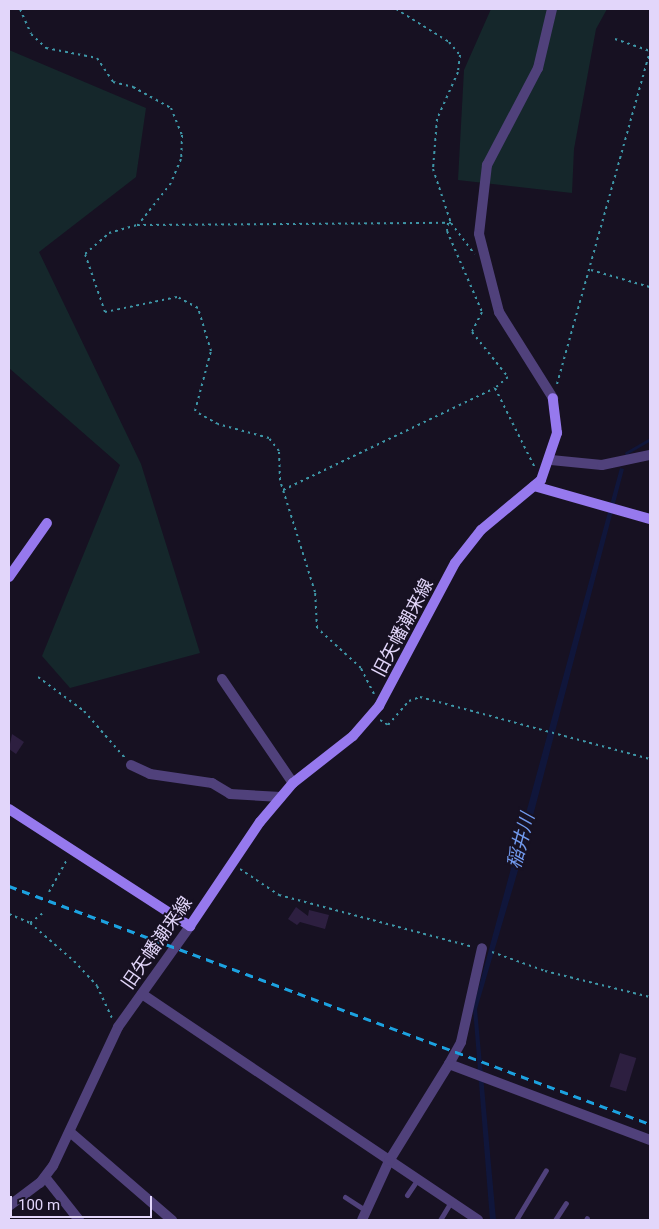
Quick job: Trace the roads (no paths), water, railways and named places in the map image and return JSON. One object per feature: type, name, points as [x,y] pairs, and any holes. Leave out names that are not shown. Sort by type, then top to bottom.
[{"type":"street","name":"旧矢幡潮来線","points":[[9,1206],[45,1177],[70,1132],[118,1027],[232,863],[293,783],[353,736],[372,715],[379,706],[455,563],[481,530],[537,483],[551,460],[558,433],[553,398],[509,334],[486,271],[479,234],[487,165],[538,68],[552,9]]},
{"type":"street","points":[[551,460],[602,465],[650,455]]},
{"type":"street","points":[[537,483],[650,519]]},
{"type":"street","points":[[9,577],[47,523]]},
{"type":"street","points":[[222,679],[293,783]]},
{"type":"street","points":[[131,765],[150,774],[212,783],[230,794],[281,797]]},
{"type":"street","points":[[9,809],[190,926]]},
{"type":"street","points":[[362,1220],[388,1161],[461,1042],[482,948]]},
{"type":"street","points":[[142,994],[478,1220]]},
{"type":"street","points":[[449,1064],[473,1076],[650,1140]]},
{"type":"street","points":[[70,1132],[172,1220]]},
{"type":"street","points":[[45,1177],[79,1220]]},
{"type":"lane","points":[[516,1220],[546,1170]]},
{"type":"lane","points":[[407,1195],[418,1179]]},
{"type":"lane","points":[[345,1197],[365,1210]]},
{"type":"lane","points":[[440,1220],[451,1202]]},
{"type":"lane","points":[[555,1220],[566,1203]]},
{"type":"water","points":[[620,468],[624,469],[524,850],[477,1009],[496,1220],[490,1220],[473,1008]]},
{"type":"waterway","name":"稲井川","points":[[626,453],[650,439]]},
{"type":"railway","points":[[9,886],[650,1124]]}]
